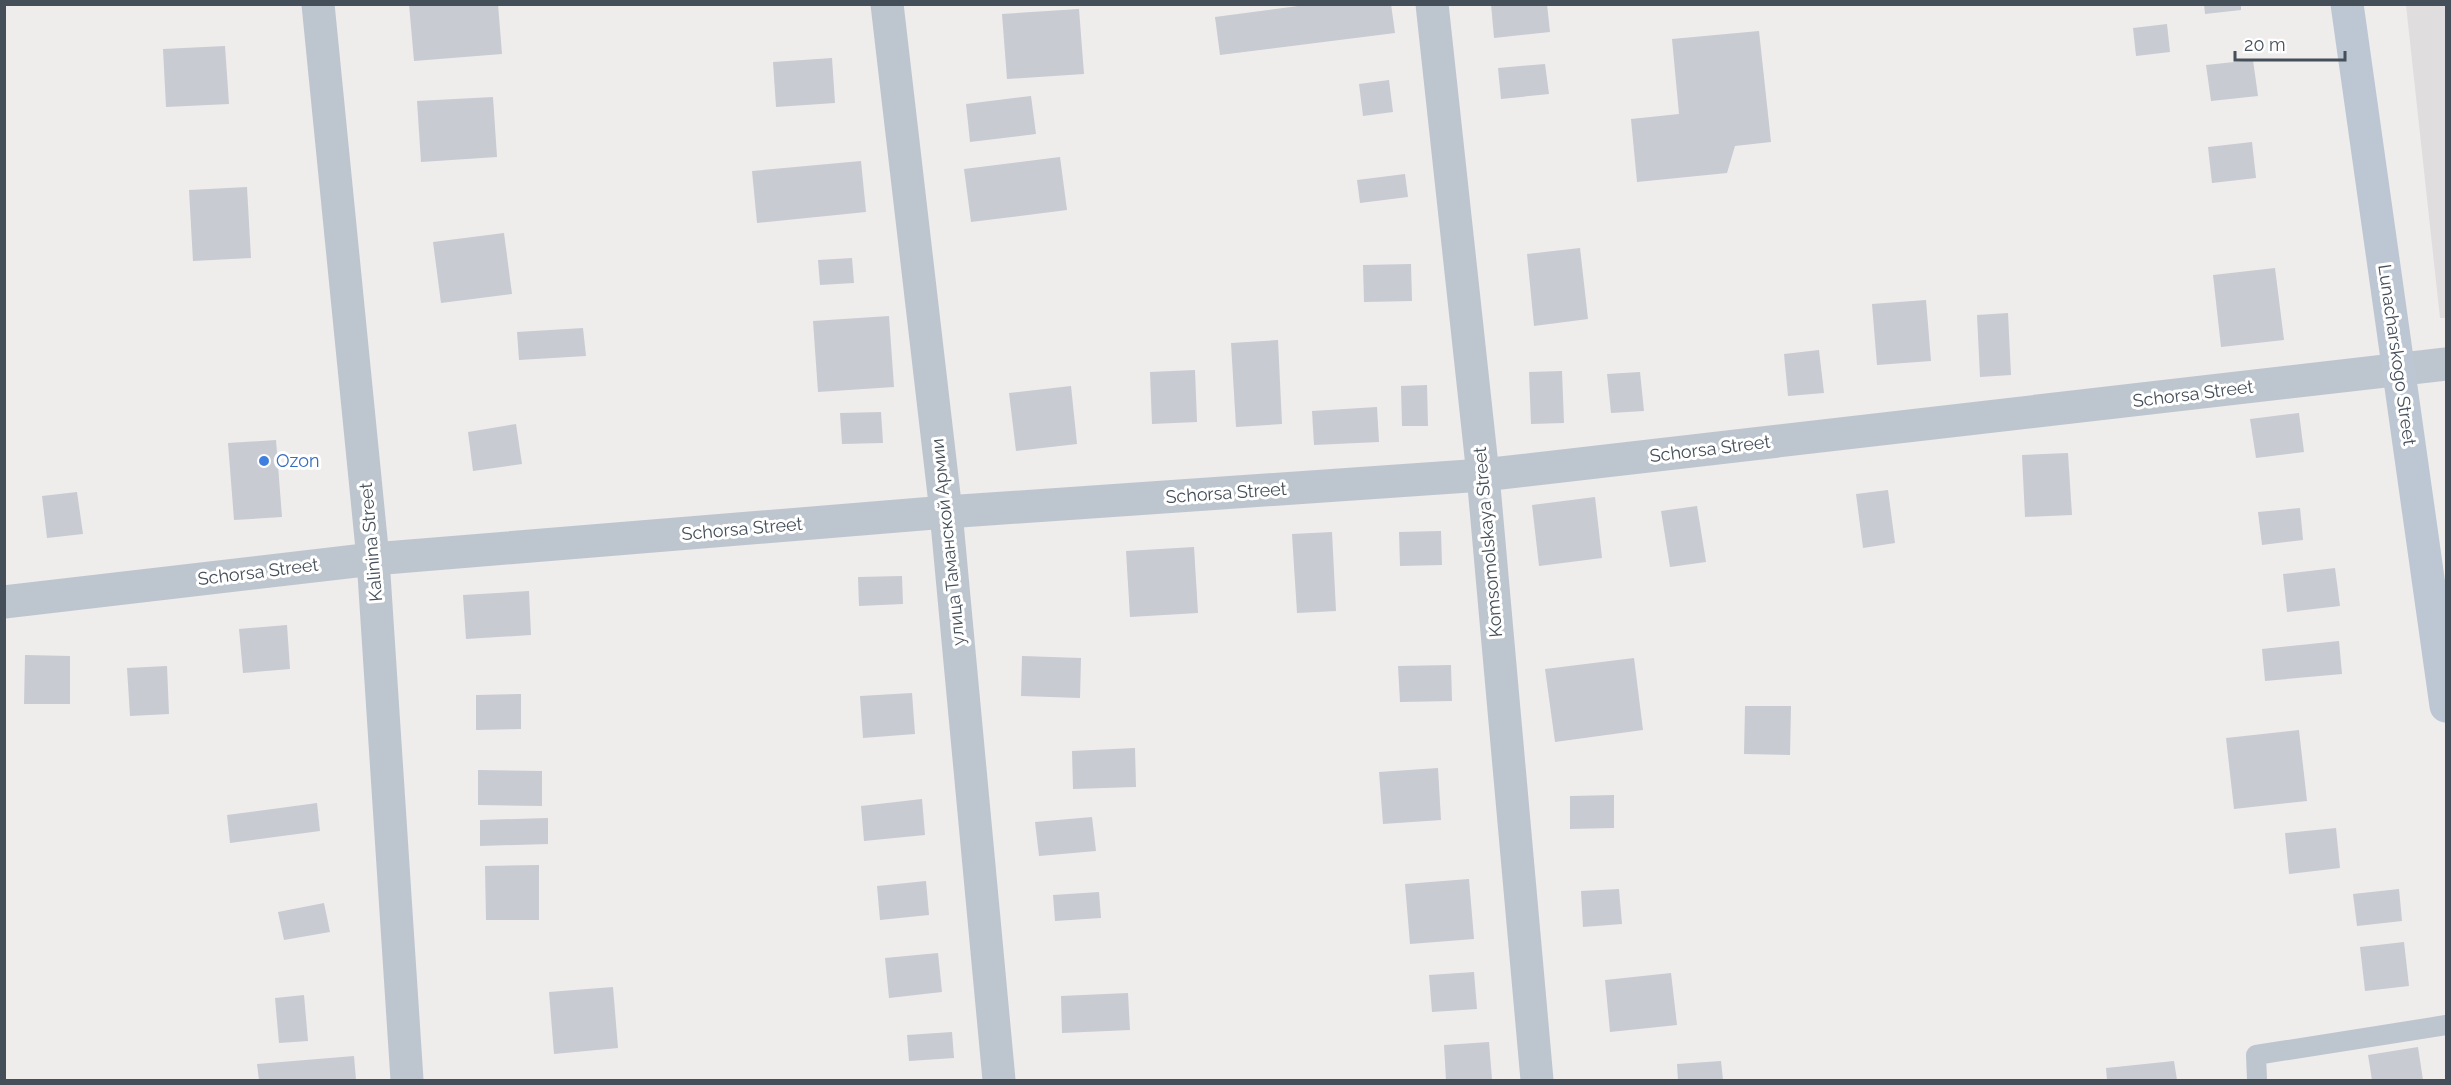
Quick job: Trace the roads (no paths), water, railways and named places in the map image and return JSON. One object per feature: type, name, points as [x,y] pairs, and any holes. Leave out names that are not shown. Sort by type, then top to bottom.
[{"type":"street","name":"Kalinina Street","points":[[318,4],[373,558],[407,1080]]},
{"type":"street","name":"улица Таманской Армии","points":[[887,4],[946,512],[999,1080]]},
{"type":"street","name":"Komsomolskaya Street","points":[[1432,4],[1482,475],[1537,1080]]},
{"type":"street","name":"Lunacharskogo Street","points":[[2347,4],[2446,706]]},
{"type":"street","name":"Schorsa Street","points":[[4,602],[373,558],[946,512],[1482,475],[2446,364]]},
{"type":"lane","points":[[2257,1080],[2256,1055],[2446,1025]]},
{"type":"place","name":"Ozon","points":[[264,461]]}]
